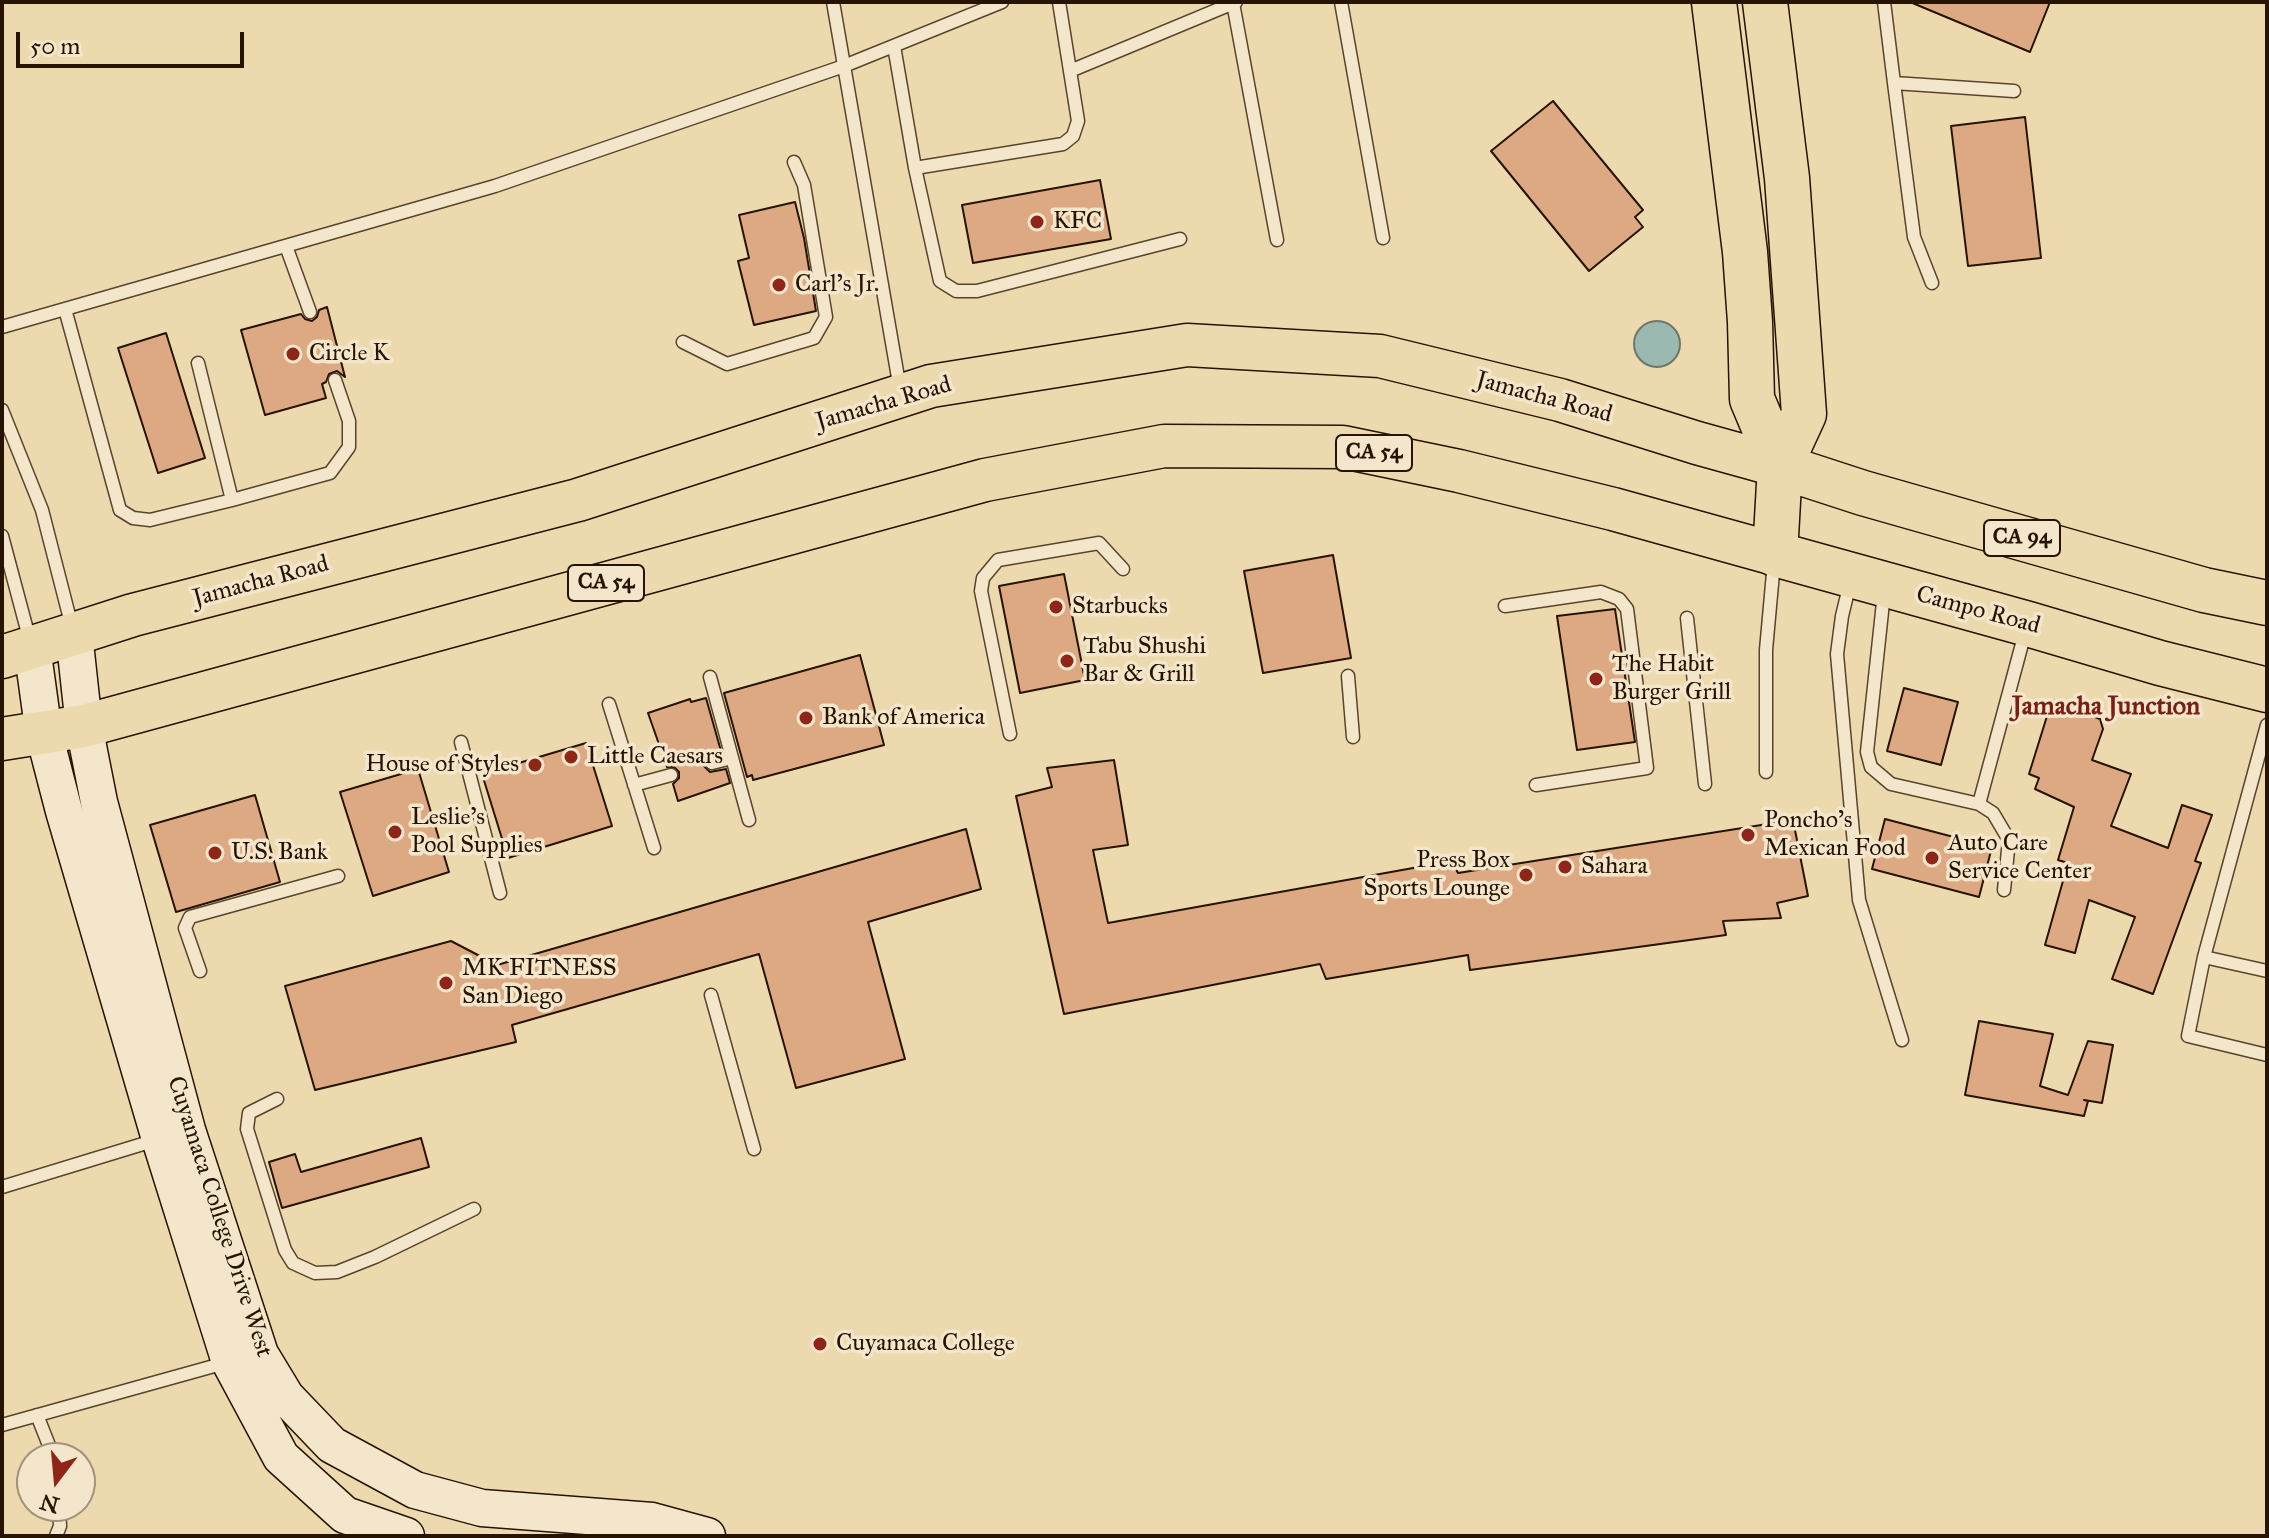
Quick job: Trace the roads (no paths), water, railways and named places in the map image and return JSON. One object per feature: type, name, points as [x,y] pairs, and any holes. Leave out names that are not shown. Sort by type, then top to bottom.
[{"type":"highway","points":[[1714,2],[1745,252],[1752,399],[1780,466]]},
{"type":"highway","points":[[1765,2],[1787,178],[1804,414],[1780,466],[1775,554]]},
{"type":"highway","name":"CA 94","points":[[1780,466],[1863,493],[2189,586],[2267,603]]},
{"type":"highway","name":"Campo Road","points":[[1775,554],[2160,663],[2267,690]]},
{"type":"main road","name":"Jamacha Road","points":[[17,652],[133,615],[578,500],[931,386],[1187,345],[1380,356],[1560,400],[1780,466]]},
{"type":"main road","name":"CA 54","points":[[2,739],[64,730],[958,487],[1164,446],[1343,447],[1459,471],[1775,554]]},
{"type":"street","name":"Cuyamaca College Drive West","points":[[74,634],[64,730],[64,811],[174,1134],[245,1358],[281,1457],[345,1515],[406,1536]]},
{"type":"street","name":"Cuyamaca College Drive West","points":[[17,652],[64,730]]},
{"type":"street","name":"Cuyamaca College Drive West","points":[[245,1358],[332,1445],[415,1490],[482,1508],[652,1521],[707,1536]]},
{"type":"lane","points":[[833,2],[902,396]]},
{"type":"lane","points":[[2,327],[495,186],[844,66],[1002,2]]},
{"type":"lane","points":[[915,168],[1063,144],[1073,136],[1078,121],[1059,2]]},
{"type":"lane","points":[[1341,2],[1383,238]]},
{"type":"lane","points":[[1884,2],[1914,237],[1932,283]]},
{"type":"lane","points":[[1070,71],[1235,3],[1277,240]]},
{"type":"lane","points":[[894,46],[915,168],[940,281],[956,291],[977,291],[1180,239]]},
{"type":"lane","points":[[1894,83],[2014,91]]},
{"type":"lane","points":[[683,342],[727,364],[814,338],[826,317],[804,185],[794,162]]},
{"type":"lane","points":[[286,246],[310,312]]},
{"type":"lane","points":[[65,309],[120,510],[133,518],[150,520],[330,473],[349,447],[349,421],[335,380]]},
{"type":"lane","points":[[198,363],[232,500]]},
{"type":"lane","points":[[2,410],[42,510],[74,634]]},
{"type":"lane","points":[[2,536],[17,652]]},
{"type":"lane","points":[[1010,734],[981,591],[983,578],[998,560],[1099,543],[1123,569]]},
{"type":"lane","points":[[1766,772],[1766,650],[1775,554]]},
{"type":"lane","points":[[1868,581],[1867,752],[1871,767],[1891,784],[1979,804],[1993,813],[2009,840],[2004,890]]},
{"type":"lane","points":[[1868,581],[1842,616],[1837,654],[1859,900],[1902,1040]]},
{"type":"lane","points":[[1505,606],[1601,592],[1619,599],[1627,609],[1647,768],[1536,785]]},
{"type":"lane","points":[[1687,618],[1705,784]]},
{"type":"lane","points":[[1979,804],[2028,624]]},
{"type":"lane","points":[[1348,676],[1353,737]]},
{"type":"lane","points":[[710,677],[749,820]]},
{"type":"lane","points":[[609,704],[654,848]]},
{"type":"lane","points":[[2267,725],[2204,957],[2188,1036],[2267,1055]]},
{"type":"lane","points":[[461,742],[500,893]]},
{"type":"lane","points":[[712,763],[732,758]]},
{"type":"lane","points":[[634,785],[671,775]]},
{"type":"lane","points":[[200,971],[185,928],[190,917],[338,876]]},
{"type":"lane","points":[[2204,957],[2267,971]]},
{"type":"lane","points":[[711,995],[754,1149]]},
{"type":"lane","points":[[277,1099],[249,1113],[247,1129],[285,1250],[293,1263],[315,1273],[337,1272],[474,1209]]},
{"type":"lane","points":[[2,1187],[174,1134]]},
{"type":"lane","points":[[2,1425],[245,1358]]},
{"type":"lane","points":[[37,1415],[48,1442]]},
{"type":"water","points":[[1657,321],[1666,322],[1673,328],[1679,335],[1679,353],[1673,360],[1666,366],[1657,367],[1648,366],[1641,360],[1635,353],[1634,344],[1635,335],[1641,328],[1648,322]]},
{"type":"place","name":"KFC","points":[[1037,222]]},
{"type":"place","name":"Carl's Jr.","points":[[779,285]]},
{"type":"place","name":"Circle K","points":[[293,354]]},
{"type":"place","name":"Starbucks","points":[[1056,607]]},
{"type":"place","name":"Tabu Shushi Bar & Grill","points":[[1067,661]]},
{"type":"place","name":"The Habit Burger Grill","points":[[1596,679]]},
{"type":"place","name":"Bank of America","points":[[806,718]]},
{"type":"place","name":"Little Caesars","points":[[571,757]]},
{"type":"place","name":"House of Styles","points":[[535,765]]},
{"type":"place","name":"Leslie's Pool Supplies","points":[[395,832]]},
{"type":"place","name":"Poncho's Mexican Food","points":[[1748,835]]},
{"type":"place","name":"U.S. Bank","points":[[215,853]]},
{"type":"place","name":"Auto Care Service Center","points":[[1932,858]]},
{"type":"place","name":"Sahara","points":[[1565,867]]},
{"type":"place","name":"Press Box Sports Lounge","points":[[1526,875]]},
{"type":"place","name":"MK FITNESS San Diego","points":[[446,983]]},
{"type":"place","name":"Cuyamaca College","points":[[820,1344]]},
{"type":"district","name":"Jamacha Junction","points":[[2106,708]]}]
